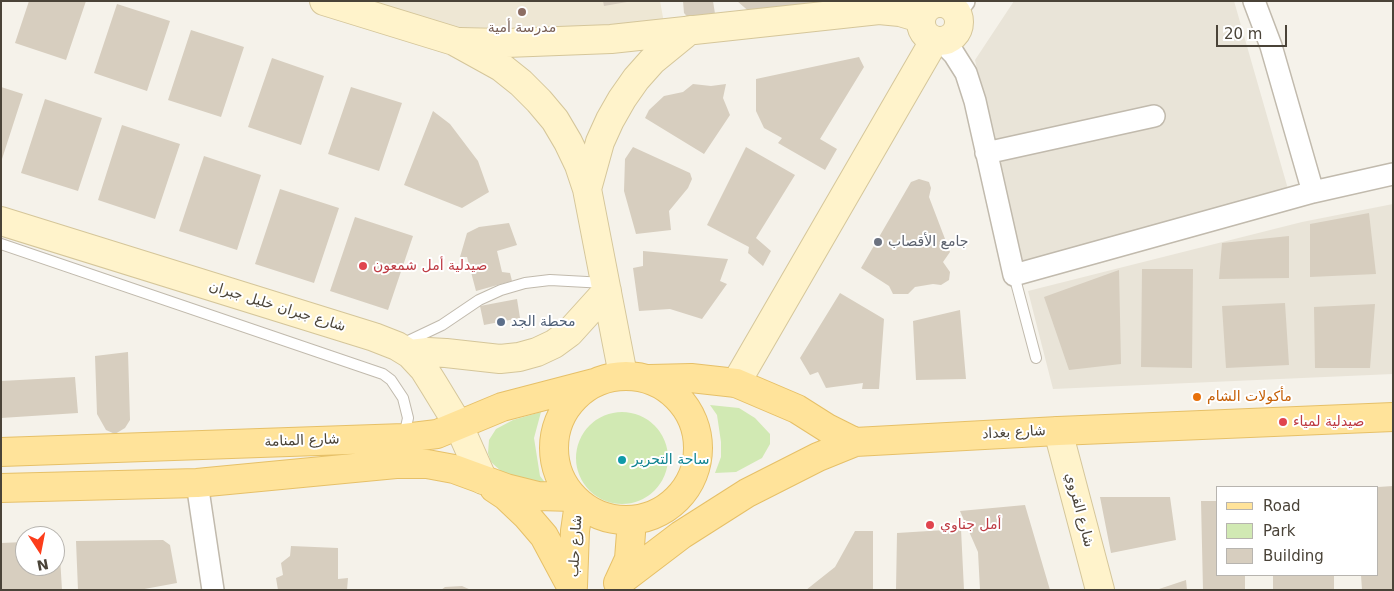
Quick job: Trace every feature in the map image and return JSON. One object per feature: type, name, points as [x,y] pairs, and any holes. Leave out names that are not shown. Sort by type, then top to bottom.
[{"type":"main road","points":[[324,1],[454,41],[501,67],[521,83],[555,120],[579,164],[587,188],[623,375]]},
{"type":"main road","points":[[932,34],[923,12],[934,3],[951,4]]},
{"type":"main road","points":[[454,41],[506,43],[611,39],[879,10],[900,12],[932,34]]},
{"type":"main road","points":[[587,188],[600,142],[622,99],[652,61],[690,30]]},
{"type":"main road","points":[[736,382],[932,34]]},
{"type":"main road","name":"شارع جبران خليل جبران","points":[[1,221],[374,338],[403,350]]},
{"type":"main road","points":[[403,350],[500,359],[519,357],[537,352],[554,344],[583,320],[606,287]]},
{"type":"main road","points":[[403,350],[424,370],[459,426],[483,480],[506,496],[544,536],[573,590]]},
{"type":"main road","points":[[623,375],[650,379],[665,386],[678,397],[689,410],[696,425],[699,442],[694,475],[686,490],[675,502],[645,518],[629,520],[610,519],[593,513],[576,500],[562,482],[555,464],[553,445],[557,426],[565,409],[578,394],[594,383],[623,375]]},
{"type":"main road","name":"شارع بغداد","points":[[650,379],[691,378],[736,382],[797,409],[827,428],[855,442],[1058,431],[1393,417]]},
{"type":"main road","name":"شارع المنامة","points":[[1,452],[404,438],[437,434],[502,407],[594,383]]},
{"type":"main road","name":"شارع القروي","points":[[1058,431],[1100,590]]},
{"type":"main road","points":[[616,586],[681,535],[748,492],[818,457],[855,442]]},
{"type":"main road","points":[[1,488],[197,483],[396,464],[427,464],[454,469],[506,488],[538,496],[576,500]]},
{"type":"main road","name":"شارع حلب","points":[[573,590],[576,500]]},
{"type":"main road","points":[[616,586],[629,559],[631,540],[629,520]]},
{"type":"street","points":[[1254,1],[1271,46],[1313,192]]},
{"type":"street","points":[[932,34],[954,54],[966,73],[974,100],[1014,275],[1313,192],[1393,174]]},
{"type":"street","points":[[986,152],[1154,116]]},
{"type":"street","points":[[197,483],[213,590]]},
{"type":"lane","points":[[1,244],[382,374],[398,388],[405,403],[408,418],[404,438]]},
{"type":"lane","points":[[1014,275],[1036,358]]},
{"type":"lane","points":[[403,350],[479,300],[502,290],[525,283],[550,280],[606,287]]},
{"type":"shaded area","name":"مدرسة أمية","points":[[336,1],[660,1],[664,23],[604,29],[445,27]]},
{"type":"shaded area","points":[[1014,1],[1234,1],[1290,196],[1019,263],[975,60]]},
{"type":"shaded area","points":[[1393,204],[1393,374],[1053,389],[1028,291],[1302,222]]},
{"type":"green space","points":[[710,405],[739,408],[755,418],[770,434],[770,444],[762,458],[736,472],[715,473],[721,457],[721,442],[717,415]]},
{"type":"green space","points":[[541,412],[534,438],[540,476],[547,485],[518,481],[502,472],[491,462],[488,453],[489,440],[496,429],[513,420]]},
{"type":"green space","name":"ساحة التحرير","points":[[622,412],[639,416],[654,426],[664,441],[668,458],[664,475],[654,490],[639,500],[622,504],[605,500],[590,490],[580,475],[576,458],[580,441],[590,426],[605,416]]},
{"type":"building","points":[[29,1],[86,1],[66,60],[15,43]]},
{"type":"building","points":[[603,1],[627,1],[627,2],[604,6]]},
{"type":"building","points":[[683,1],[713,1],[716,20],[694,24],[684,13]]},
{"type":"building","points":[[737,1],[814,1],[814,3],[752,14]]},
{"type":"building","points":[[117,4],[170,21],[147,91],[94,73]]},
{"type":"building","points":[[191,30],[244,47],[221,117],[168,100]]},
{"type":"building","points":[[859,57],[864,67],[820,139],[837,149],[825,170],[778,143],[782,138],[764,128],[756,111],[756,79]]},
{"type":"building","points":[[272,58],[324,76],[301,145],[248,127]]},
{"type":"building","points":[[693,84],[711,86],[726,84],[723,98],[730,115],[704,154],[645,118],[649,110],[664,96],[683,92]]},
{"type":"building","points":[[1,87],[23,94],[2,159],[1,159]]},
{"type":"building","points":[[351,87],[402,103],[379,171],[328,154]]},
{"type":"building","points":[[45,99],[102,118],[78,191],[21,173]]},
{"type":"building","points":[[433,111],[450,124],[478,161],[489,192],[462,208],[404,185]]},
{"type":"building","points":[[122,125],[180,144],[155,219],[98,200]]},
{"type":"building","points":[[633,147],[690,173],[692,179],[688,188],[669,211],[671,230],[636,234],[624,191],[625,159]]},
{"type":"building","points":[[746,147],[795,175],[756,238],[771,251],[763,266],[748,253],[749,247],[707,225]]},
{"type":"building","points":[[204,156],[261,175],[237,250],[179,231]]},
{"type":"building","points":[[919,179],[929,182],[931,188],[929,197],[950,252],[943,262],[950,272],[949,280],[941,285],[933,284],[915,287],[908,294],[893,294],[889,286],[861,268],[911,182]]},
{"type":"building","points":[[280,189],[339,208],[314,283],[255,264]]},
{"type":"building","points":[[1369,213],[1376,274],[1310,277],[1310,224]]},
{"type":"building","points":[[355,217],[413,236],[388,310],[330,291]]},
{"type":"building","points":[[509,223],[517,245],[497,251],[502,272],[510,273],[512,281],[476,291],[467,257],[460,257],[467,233],[479,227]]},
{"type":"building","points":[[1289,236],[1289,278],[1219,279],[1222,243]]},
{"type":"building","points":[[643,251],[728,259],[720,281],[727,284],[702,319],[670,309],[639,311],[633,268],[643,266]]},
{"type":"building","points":[[1142,269],[1193,269],[1192,368],[1141,367]]},
{"type":"building","points":[[1119,270],[1121,364],[1069,370],[1044,297]]},
{"type":"building","points":[[840,293],[884,319],[879,389],[862,389],[863,383],[826,388],[818,372],[810,375],[800,358]]},
{"type":"building","points":[[517,299],[520,318],[484,325],[480,306]]},
{"type":"building","points":[[1285,303],[1289,365],[1226,368],[1222,306]]},
{"type":"building","points":[[1375,304],[1370,368],[1315,368],[1314,307]]},
{"type":"building","points":[[960,310],[966,379],[916,380],[913,321]]},
{"type":"building","points":[[128,352],[130,420],[125,428],[115,434],[106,430],[97,414],[95,356]]},
{"type":"building","points":[[75,377],[78,413],[1,418],[1,381]]},
{"type":"building","points":[[1393,486],[1393,590],[1362,590],[1361,576],[1379,576],[1379,487]]},
{"type":"building","points":[[1100,497],[1170,497],[1176,540],[1111,553]]},
{"type":"building","points":[[1201,501],[1216,501],[1216,576],[1245,576],[1245,590],[1203,590]]},
{"type":"building","points":[[1025,505],[1050,590],[980,590],[978,552],[960,511]]},
{"type":"building","points":[[961,529],[964,590],[896,590],[897,533]]},
{"type":"building","points":[[855,531],[873,531],[873,590],[806,590],[835,567]]},
{"type":"building","points":[[163,540],[170,545],[177,583],[139,590],[78,590],[76,541]]},
{"type":"building","points":[[15,542],[15,576],[61,576],[62,590],[1,590],[1,543]]},
{"type":"building","points":[[291,546],[338,548],[338,579],[348,578],[347,590],[278,590],[276,578],[283,575],[281,563],[290,556]]},
{"type":"building","points":[[1273,576],[1334,576],[1334,590],[1273,590]]},
{"type":"building","points":[[1186,580],[1187,590],[1159,590],[1159,589]]},
{"type":"building","points":[[462,586],[471,590],[441,590],[445,587]]},
{"type":"place","name":"مدرسة أمية","points":[[522,12]]},
{"type":"place","name":"جامع الأقصاب","points":[[878,242]]},
{"type":"place","name":"صيدلية أمل شمعون","points":[[363,266]]},
{"type":"place","name":"محطة الجد","points":[[501,322]]},
{"type":"place","name":"مأكولات الشام","points":[[1197,397]]},
{"type":"place","name":"صيدلية لمياء","points":[[1283,422]]},
{"type":"place","name":"ساحة التحرير","points":[[622,460]]},
{"type":"place","name":"أمل جناوي","points":[[930,525]]}]
